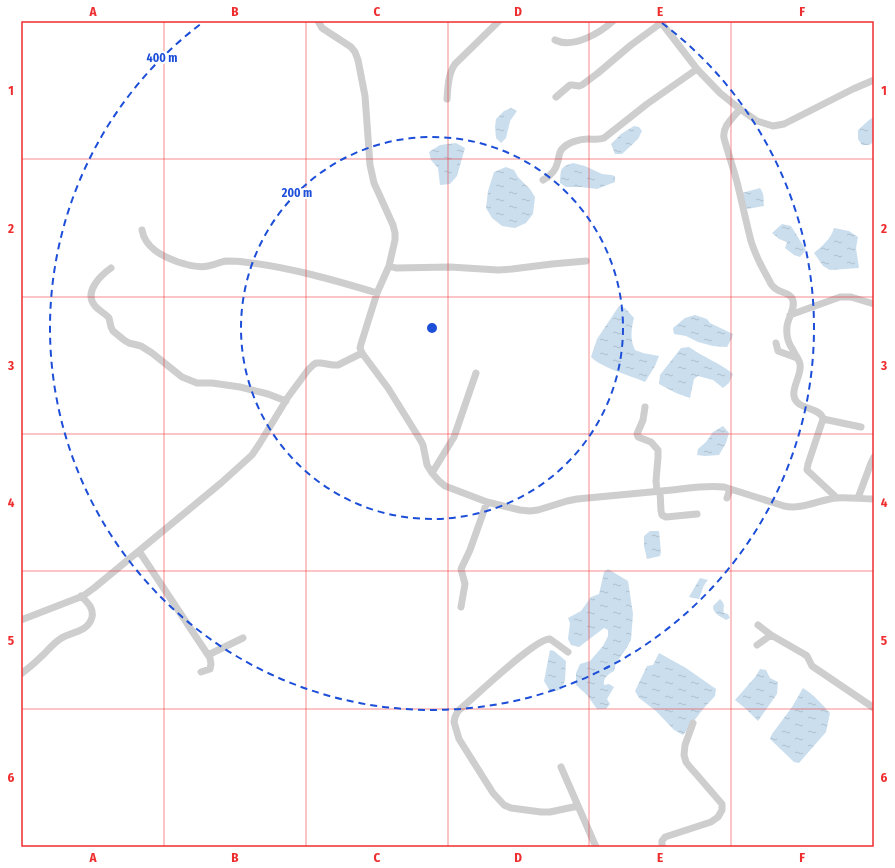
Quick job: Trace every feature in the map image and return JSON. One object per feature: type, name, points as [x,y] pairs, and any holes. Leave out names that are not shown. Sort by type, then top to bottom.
[{"type":"street","points":[[318,21],[322,28],[351,47],[358,60],[365,96],[370,165],[374,182],[395,233],[395,240],[389,266],[377,293],[360,348],[362,353],[388,388],[421,440],[427,465],[439,481],[445,486],[487,502],[530,511],[577,499],[702,486],[715,486],[730,489],[791,508],[821,500],[837,498],[874,499]]},
{"type":"street","points":[[447,99],[450,72],[455,64],[499,21]]},
{"type":"street","points":[[555,40],[564,43],[577,41],[599,32],[613,21]]},
{"type":"street","points":[[556,98],[570,85],[582,85],[660,22],[697,69],[720,92],[757,121],[774,126],[784,124],[852,88],[874,80]]},
{"type":"street","points":[[543,180],[550,176],[553,172],[562,149],[574,141],[587,139],[600,140],[604,138],[647,104],[697,69]]},
{"type":"street","points":[[740,109],[724,129],[723,134],[755,251],[770,282],[777,290],[786,293],[792,298],[793,305],[787,326],[787,337],[800,364],[800,371],[794,398],[801,405],[820,413],[823,419],[807,470],[837,498]]},
{"type":"street","points":[[142,230],[147,244],[152,249],[173,260],[189,265],[209,266],[227,261],[274,266],[348,284],[377,293]]},
{"type":"street","points":[[389,266],[396,268],[450,267],[498,270],[586,261]]},
{"type":"street","points":[[111,268],[95,284],[91,291],[91,297],[93,305],[108,316],[113,330],[124,340],[152,353],[182,378],[197,383],[212,382],[240,386],[286,401]]},
{"type":"street","points":[[790,315],[840,297],[851,298],[874,304]]},
{"type":"street","points":[[776,343],[778,351],[797,358]]},
{"type":"street","points":[[21,620],[81,596],[94,588],[221,483],[252,455],[286,401],[308,370],[316,363],[338,365],[362,353]]},
{"type":"street","points":[[432,473],[454,437],[476,373]]},
{"type":"street","points":[[645,408],[643,420],[637,434],[638,437],[651,442],[658,450],[656,481],[662,515],[671,517],[697,514]]},
{"type":"street","points":[[823,419],[861,427]]},
{"type":"street","points":[[858,498],[874,457]]},
{"type":"street","points":[[727,498],[730,489]]},
{"type":"street","points":[[461,607],[465,581],[461,569],[470,550],[487,502]]},
{"type":"street","points":[[139,551],[208,655],[211,661],[211,667],[208,670],[200,672]]},
{"type":"street","points":[[21,674],[61,638],[89,625],[92,609],[81,596]]},
{"type":"street","points":[[758,625],[771,635],[804,654],[812,666],[874,708]]},
{"type":"street","points":[[757,645],[771,635]]},
{"type":"street","points":[[208,655],[243,638]]},
{"type":"street","points":[[568,652],[550,639],[544,640],[514,662],[458,712],[454,722],[460,739],[493,793],[504,805],[511,808],[541,812],[550,812],[578,806]]},
{"type":"street","points":[[662,847],[662,841],[665,837],[711,822],[718,817],[722,810],[722,804],[686,762],[684,755],[685,745],[693,723]]},
{"type":"street","points":[[561,767],[596,847]]},
{"type":"water","points":[[511,108],[517,111],[510,121],[506,138],[501,143],[496,138],[496,119],[504,111]]},
{"type":"water","points":[[874,117],[874,142],[869,145],[862,145],[858,139],[858,130]]},
{"type":"water","points":[[634,126],[639,127],[642,131],[638,139],[622,154],[615,154],[611,144],[621,134]]},
{"type":"water","points":[[456,143],[465,148],[457,176],[450,184],[440,185],[438,168],[431,160],[429,152],[440,145]]},
{"type":"water","points":[[573,163],[585,166],[602,174],[615,176],[615,182],[597,189],[566,187],[560,183],[561,172],[565,166]]},
{"type":"water","points":[[506,167],[514,170],[535,197],[533,214],[526,223],[515,228],[502,226],[492,218],[486,208],[488,191],[494,172]]},
{"type":"water","points":[[760,188],[762,190],[764,206],[747,209],[742,193]]},
{"type":"water","points":[[782,224],[791,226],[806,250],[800,257],[794,255],[785,248],[787,242],[779,239],[772,233]]},
{"type":"water","points":[[834,228],[849,231],[858,237],[856,248],[859,268],[830,270],[823,266],[814,253],[828,239]]},
{"type":"water","points":[[619,306],[625,308],[634,318],[632,327],[632,342],[635,350],[659,356],[655,366],[645,382],[608,368],[591,357],[597,339]]},
{"type":"water","points":[[695,315],[707,319],[710,323],[733,334],[727,347],[713,346],[698,342],[686,336],[674,334],[673,328],[685,318]]},
{"type":"water","points":[[689,347],[733,374],[729,383],[723,388],[713,380],[698,376],[694,379],[690,398],[676,393],[659,384],[660,375],[681,348]]},
{"type":"water","points":[[723,426],[729,433],[726,443],[719,455],[697,455],[698,449],[706,442],[713,432]]},
{"type":"water","points":[[650,531],[659,531],[661,552],[660,556],[647,559],[644,546],[644,536]]},
{"type":"water","points":[[608,569],[628,581],[633,614],[631,640],[616,663],[614,671],[607,675],[604,680],[604,685],[609,684],[614,687],[607,699],[610,704],[606,709],[597,709],[587,695],[576,685],[576,673],[580,664],[590,661],[603,646],[608,636],[608,630],[604,628],[579,647],[571,645],[568,639],[570,623],[568,618],[581,611],[591,597],[599,594],[604,572]]},
{"type":"water","points":[[700,578],[708,580],[704,585],[699,599],[689,597],[693,590]]},
{"type":"water","points":[[720,599],[724,605],[724,613],[728,614],[730,618],[726,620],[717,614],[713,609],[713,606]]},
{"type":"water","points":[[550,650],[554,651],[566,661],[565,680],[562,689],[556,691],[550,691],[544,681]]},
{"type":"water","points":[[659,653],[686,668],[716,689],[715,696],[683,735],[674,730],[656,711],[639,698],[635,691],[647,666],[653,665]]},
{"type":"water","points":[[760,669],[766,670],[770,678],[778,682],[777,694],[758,721],[735,700],[756,676]]},
{"type":"water","points":[[803,688],[821,703],[830,713],[826,732],[799,763],[794,762],[770,739]]}]
